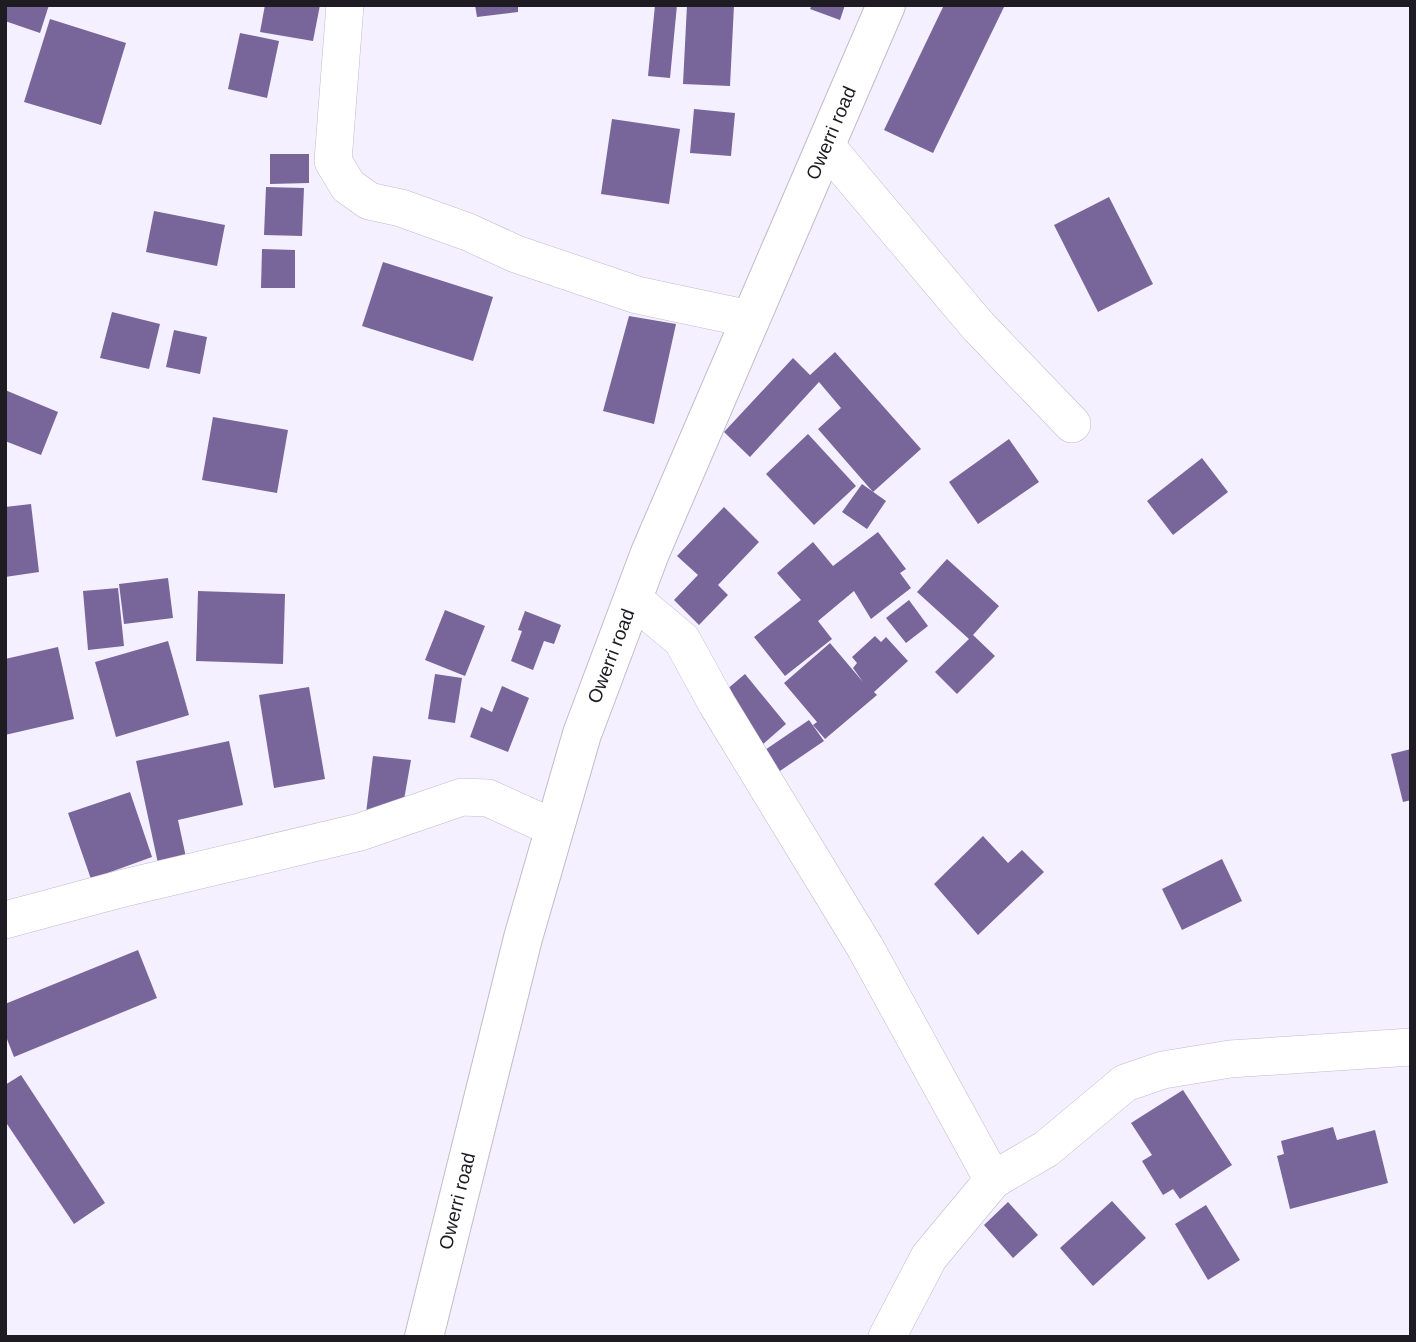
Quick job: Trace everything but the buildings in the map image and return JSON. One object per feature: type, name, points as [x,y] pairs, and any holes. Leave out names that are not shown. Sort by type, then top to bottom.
[{"type":"main road","name":"Owerri road","points":[[424,1337],[523,938],[582,734],[633,599],[886,5]]},
{"type":"street","points":[[345,5],[333,161],[339,173],[358,194],[369,201],[401,208],[457,228],[516,254],[637,295],[750,320]]},
{"type":"street","points":[[825,146],[978,326],[1072,424]]},
{"type":"street","points":[[633,599],[682,640],[717,705],[865,947],[993,1180]]},
{"type":"street","points":[[5,920],[124,888],[360,832],[462,797],[488,798],[554,828]]},
{"type":"street","points":[[887,1337],[929,1257],[993,1180],[1046,1149],[1125,1083],[1163,1070],[1230,1059],[1411,1047]]}]
